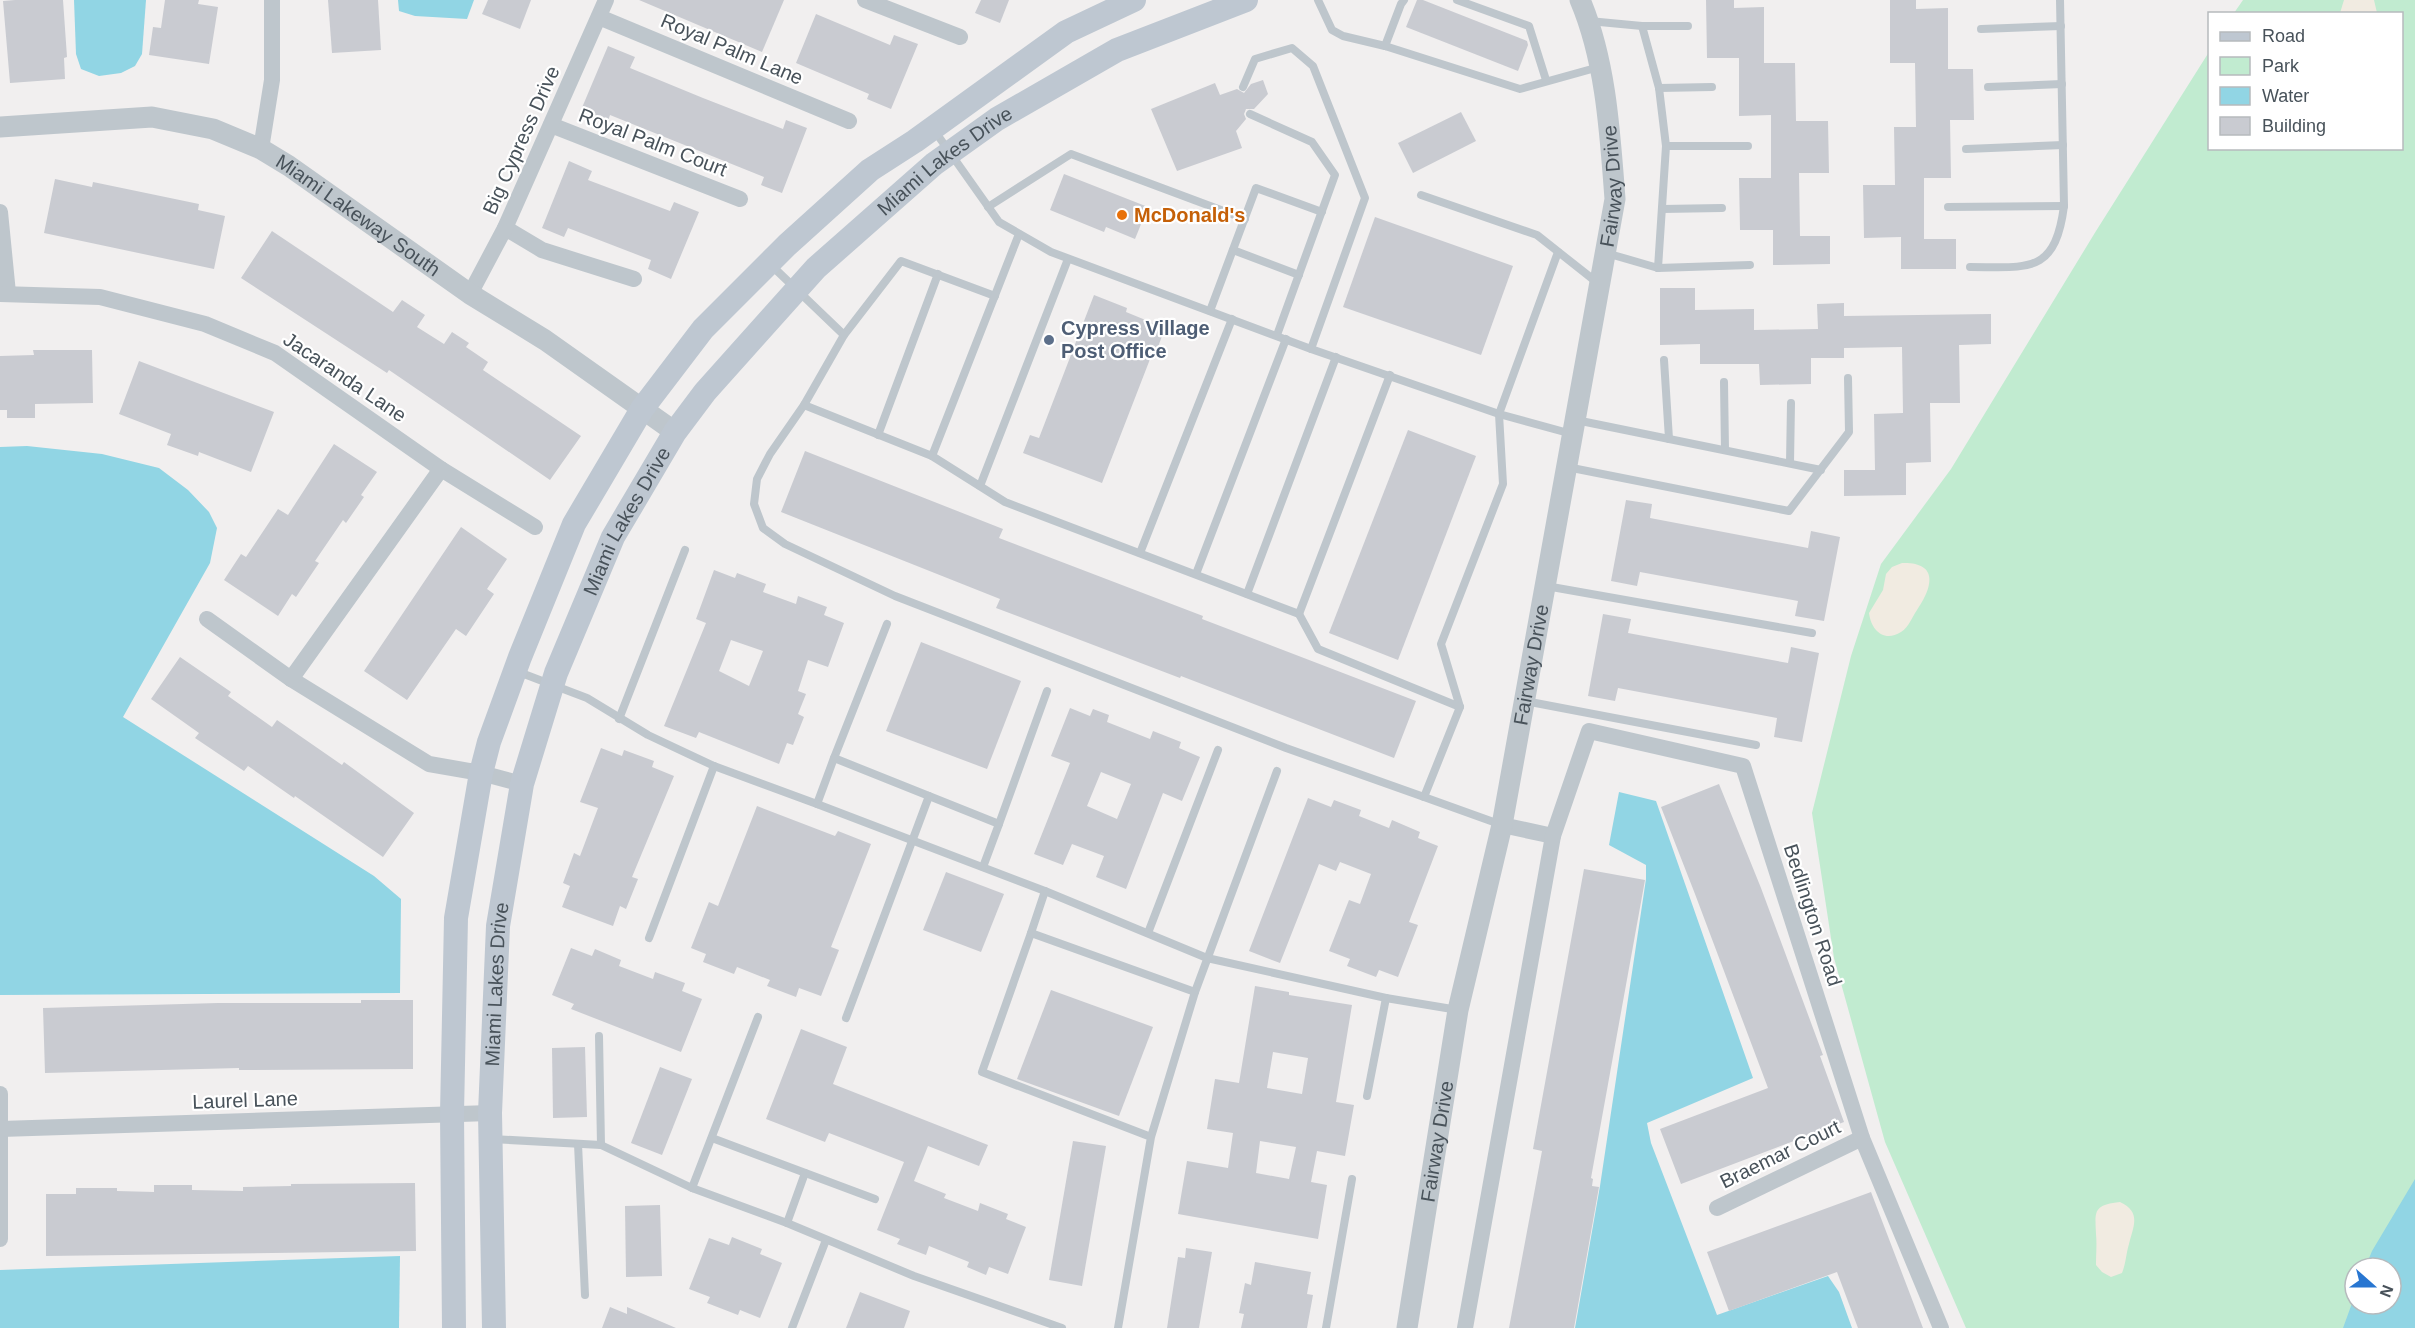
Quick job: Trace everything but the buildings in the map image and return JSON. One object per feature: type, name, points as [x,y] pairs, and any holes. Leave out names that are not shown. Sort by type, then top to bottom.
[{"type":"main road","name":"Miami Lakes Drive","points":[[454,1328],[452,1114],[456,918],[481,773],[489,742],[574,524],[642,409],[703,329],[769,263],[870,170],[1066,32],[1134,0]]},
{"type":"main road","name":"Miami Lakes Drive","points":[[494,1328],[490,1113],[498,926],[522,784],[553,684],[612,537],[675,432],[705,392],[816,268],[934,164],[997,119],[1117,50],[1246,0]]},
{"type":"street","points":[[261,149],[272,80],[272,0]]},
{"type":"street","name":"Big Cypress Drive","points":[[470,294],[505,228],[606,0]]},
{"type":"street","points":[[865,0],[960,37]]},
{"type":"street","name":"Fairway Drive","points":[[1407,1328],[1458,1010],[1502,825],[1615,199],[1600,66],[1589,21],[1580,0]]},
{"type":"street","name":"Royal Palm Lane","points":[[599,17],[849,121]]},
{"type":"street","name":"Miami Lakeway South","points":[[0,127],[152,117],[213,129],[261,149],[290,166],[470,294],[545,340],[675,432]]},
{"type":"street","name":"Royal Palm Court","points":[[551,125],[740,198]]},
{"type":"street","name":"Jacaranda Lane","points":[[0,212],[4,293],[100,297],[205,324],[275,353],[441,469],[535,526]]},
{"type":"street","points":[[505,228],[542,250],[634,279]]},
{"type":"street","points":[[291,679],[441,469]]},
{"type":"street","points":[[207,619],[291,679],[429,764],[481,773],[522,784]]},
{"type":"street","name":"Bedlington Road","points":[[1465,1328],[1553,836],[1589,731],[1743,766],[1862,1138],[1941,1328]]},
{"type":"street","points":[[1502,825],[1553,836]]},
{"type":"street","points":[[0,1094],[2,1129],[0,1239]]},
{"type":"street","name":"Laurel Lane","points":[[2,1129],[490,1113]]},
{"type":"street","name":"Braemar Court","points":[[1717,1208],[1862,1138]]},
{"type":"lane","points":[[1318,0],[1332,30],[1343,36],[1385,46],[1520,89],[1600,66]]},
{"type":"lane","points":[[1385,46],[1404,0]]},
{"type":"lane","points":[[1457,0],[1529,26],[1546,80]]},
{"type":"lane","points":[[1970,267],[2026,267],[2048,255],[2061,228],[2064,206],[2060,0]]},
{"type":"lane","points":[[1589,21],[1642,26],[1688,26]]},
{"type":"lane","points":[[1642,26],[1659,88],[1666,146],[1658,268]]},
{"type":"lane","points":[[1981,29],[2061,26]]},
{"type":"lane","points":[[1243,87],[1254,59],[1293,48],[1313,66],[1365,198],[1311,349]]},
{"type":"lane","points":[[1988,87],[2062,84]]},
{"type":"lane","points":[[1659,88],[1712,87]]},
{"type":"lane","points":[[1196,574],[1282,337],[1299,275],[1335,175],[1312,142],[1250,114]]},
{"type":"lane","points":[[932,128],[999,222],[1051,252],[1068,259],[1311,349],[1499,414],[1574,427],[1669,439],[1821,470]]},
{"type":"lane","points":[[1966,149],[2063,145]]},
{"type":"lane","points":[[1666,146],[1748,146]]},
{"type":"lane","points":[[988,207],[1071,154],[1245,219]]},
{"type":"lane","points":[[1210,311],[1256,188],[1322,212]]},
{"type":"lane","points":[[1421,195],[1537,235],[1599,284]]},
{"type":"lane","points":[[1948,207],[2064,206]]},
{"type":"lane","points":[[1662,209],[1722,208]]},
{"type":"lane","points":[[932,456],[1019,234]]},
{"type":"lane","points":[[1233,250],[1299,275]]},
{"type":"lane","points":[[1424,797],[1460,706],[1441,644],[1503,484],[1499,414],[1558,252]]},
{"type":"lane","points":[[1605,253],[1658,268],[1750,265]]},
{"type":"lane","points":[[980,486],[1068,259]]},
{"type":"lane","points":[[995,296],[901,261],[844,335],[804,405],[770,453],[757,479],[754,504],[763,528],[785,544],[906,600],[1286,748],[1502,825]]},
{"type":"lane","points":[[769,263],[844,335]]},
{"type":"lane","points":[[878,435],[938,274]]},
{"type":"lane","points":[[1140,553],[1232,319]]},
{"type":"lane","points":[[1247,594],[1336,357]]},
{"type":"lane","points":[[1664,360],[1669,439]]},
{"type":"lane","points":[[1299,614],[1390,375]]},
{"type":"lane","points":[[1567,467],[1789,511],[1850,432],[1848,378]]},
{"type":"lane","points":[[1724,382],[1725,450]]},
{"type":"lane","points":[[1790,463],[1791,403]]},
{"type":"lane","points":[[804,405],[932,456],[1005,502],[1299,614],[1318,649],[1460,706]]},
{"type":"lane","points":[[619,719],[685,550]]},
{"type":"lane","points":[[1545,586],[1812,633]]},
{"type":"lane","points":[[818,804],[887,624]]},
{"type":"lane","points":[[515,671],[587,698],[648,735],[714,766],[1046,891],[1207,958],[1386,998],[1458,1010]]},
{"type":"lane","points":[[982,867],[1047,691]]},
{"type":"lane","points":[[1525,701],[1756,745]]},
{"type":"lane","points":[[1148,933],[1218,750]]},
{"type":"lane","points":[[834,758],[999,824]]},
{"type":"lane","points":[[649,938],[714,766]]},
{"type":"lane","points":[[1118,1328],[1151,1137],[1195,992],[1278,771]]},
{"type":"lane","points":[[846,1018],[929,796]]},
{"type":"lane","points":[[1046,891],[982,1071],[1151,1137]]},
{"type":"lane","points":[[1031,933],[1195,992]]},
{"type":"lane","points":[[1367,1096],[1386,998]]},
{"type":"lane","points":[[692,1188],[758,1017]]},
{"type":"lane","points":[[599,1036],[601,1145]]},
{"type":"lane","points":[[491,1138],[601,1145],[692,1188],[1041,1325],[1062,1328]]},
{"type":"lane","points":[[712,1138],[875,1199]]},
{"type":"lane","points":[[578,1144],[585,1295]]},
{"type":"lane","points":[[786,1223],[805,1173]]},
{"type":"lane","points":[[1326,1328],[1352,1179]]},
{"type":"lane","points":[[792,1328],[826,1240]]},
{"type":"green space","points":[[2243,0],[2415,0],[2415,1328],[1966,1328],[1885,1142],[1834,958],[1812,813],[1851,656],[1881,564],[1951,469],[2096,231],[2208,54],[2208,150],[2403,150],[2403,12],[2235,12]]},
{"type":"sand","points":[[2344,0],[2374,0],[2377,12],[2340,12]]},
{"type":"sand","points":[[1902,563],[1914,564],[1927,571],[1929,585],[1927,593],[1901,632],[1895,635],[1884,635],[1872,625],[1869,613],[1883,590],[1886,574],[1892,567]]},
{"type":"sand","points":[[2120,1202],[2127,1206],[2134,1215],[2134,1226],[2122,1273],[2111,1277],[2096,1265],[2096,1215],[2100,1207]]},
{"type":"water","points":[[74,0],[146,0],[142,54],[135,66],[121,73],[99,76],[81,69],[76,54]]},
{"type":"water","points":[[398,0],[474,0],[467,19],[415,16],[399,11]]},
{"type":"water","points":[[27,446],[102,454],[159,468],[188,490],[209,512],[217,528],[210,563],[123,717],[374,876],[401,899],[400,993],[0,995],[0,447]]},
{"type":"water","points":[[1619,792],[1656,801],[1753,1078],[1647,1123],[1651,1143],[1717,1315],[1828,1276],[1839,1292],[1852,1328],[1575,1328],[1600,1186],[1646,879],[1646,865],[1609,845]]},
{"type":"water","points":[[2415,1179],[2415,1328],[2343,1328],[2347,1316],[2403,1316],[2403,1256],[2370,1256]]},
{"type":"water","points":[[400,1256],[399,1328],[0,1328],[0,1270]]},
{"type":"place","name":"McDonald's","points":[[1122,215]]},
{"type":"place","name":"Cypress Village Post Office","points":[[1049,340]]}]
